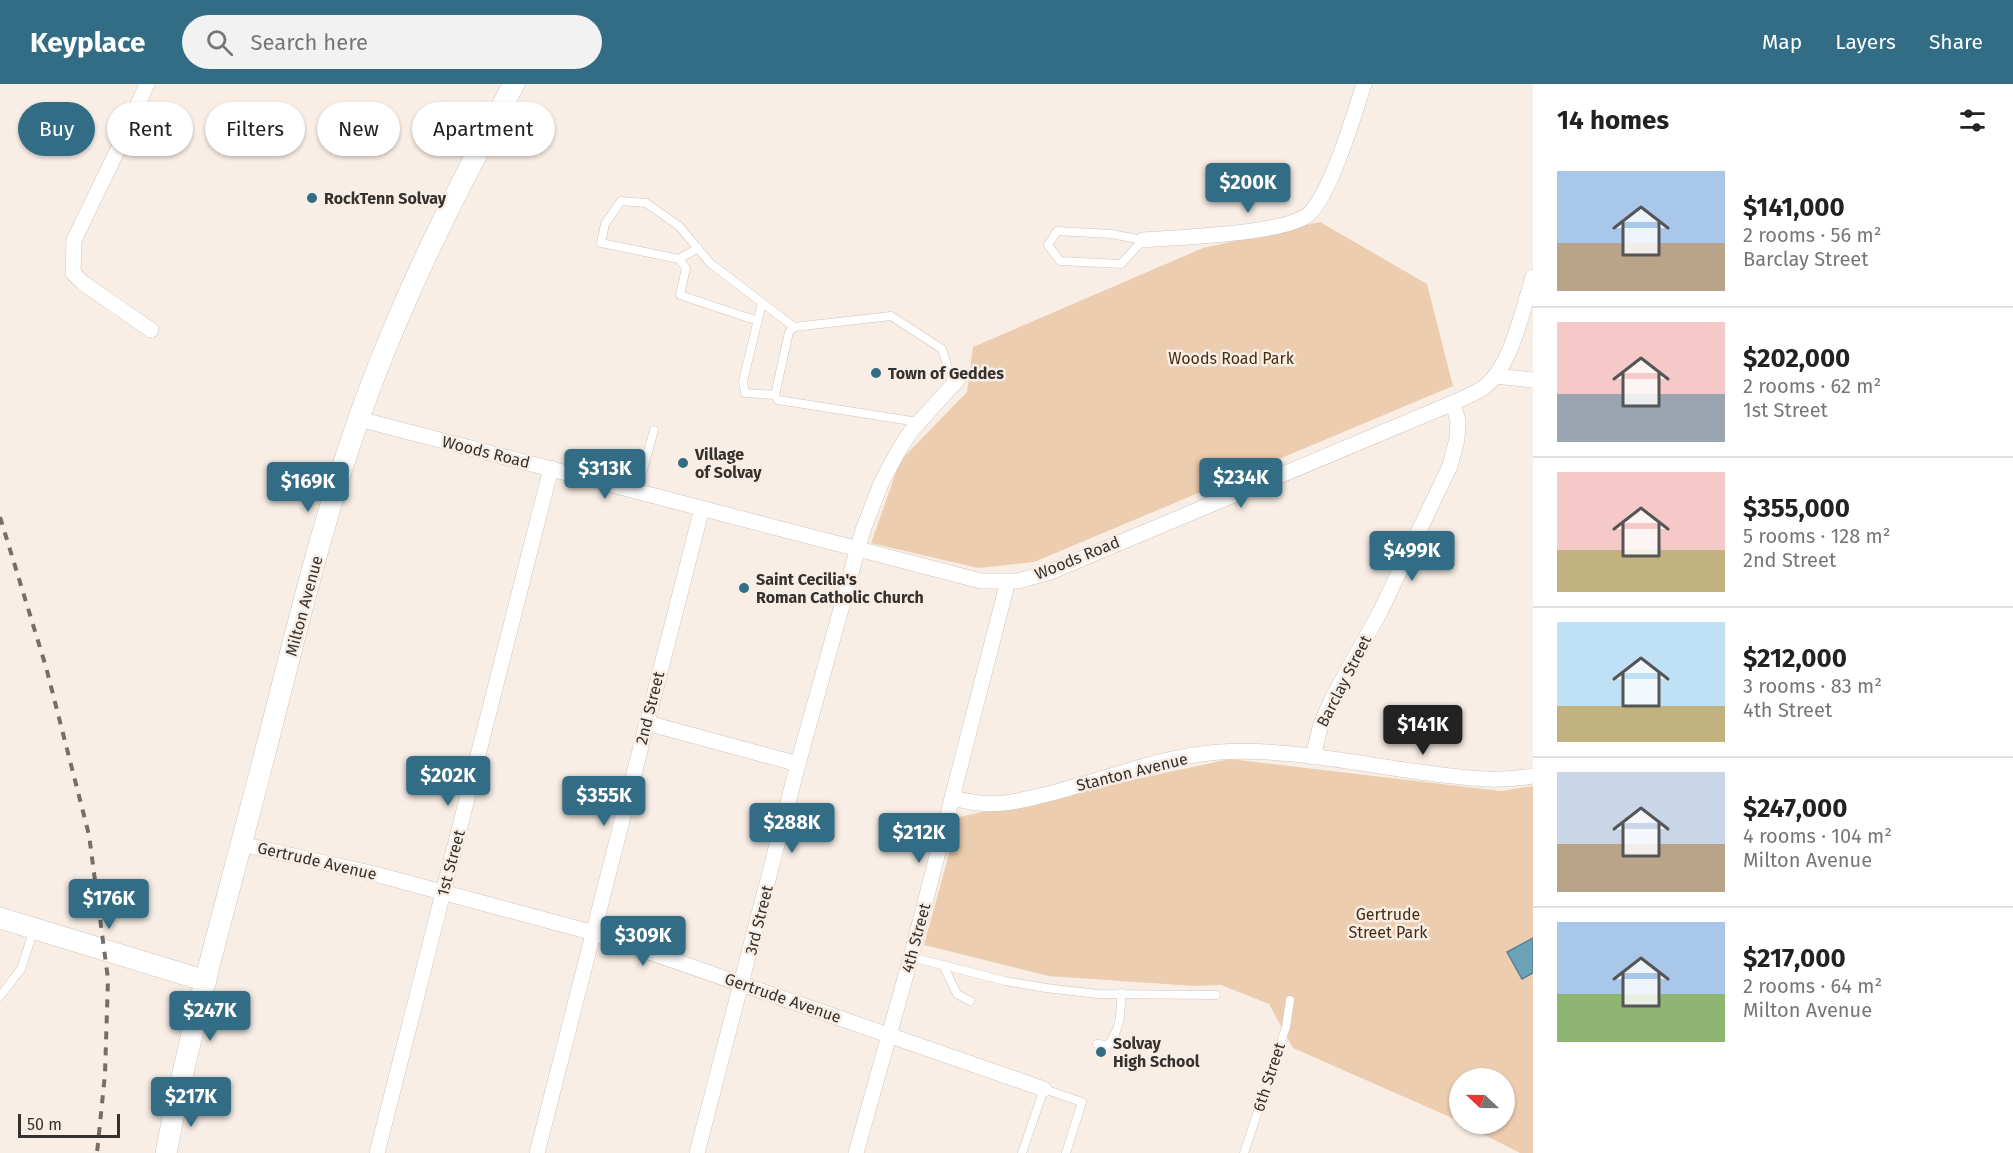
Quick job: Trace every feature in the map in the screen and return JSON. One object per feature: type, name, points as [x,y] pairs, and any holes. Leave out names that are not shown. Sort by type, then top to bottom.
[{"type":"main road","name":"Milton Avenue","points":[[166,1153],[180,1079],[241,844],[326,521],[359,419],[382,357],[431,243],[473,158],[514,84]]},
{"type":"main road","points":[[0,918],[206,981]]},
{"type":"street","points":[[147,84],[74,240],[72,255],[73,273],[84,284],[151,330]]},
{"type":"street","points":[[1143,240],[1273,228],[1295,223],[1308,214],[1320,200],[1338,159],[1364,84]]},
{"type":"street","name":"Woods Road","points":[[359,419],[981,581],[1008,581],[1050,572],[1484,388],[1495,376],[1508,353],[1533,277]]},
{"type":"street","points":[[1495,376],[1533,380]]},
{"type":"street","name":"3rd Street","points":[[697,1153],[743,983],[798,764],[863,530],[882,481],[900,448],[918,422],[956,381]]},
{"type":"street","name":"Barclay Street","points":[[1313,757],[1321,724],[1333,697],[1380,612],[1449,466],[1457,439],[1458,421],[1453,403]]},
{"type":"street","name":"1st Street","points":[[377,1153],[551,468]]},
{"type":"street","name":"2nd Street","points":[[537,1153],[702,508]]},
{"type":"street","name":"4th Street","points":[[856,1153],[891,1035],[1008,581]]},
{"type":"street","points":[[646,723],[798,764]]},
{"type":"street","name":"Stanton Avenue","points":[[953,798],[980,804],[1020,800],[1168,760],[1219,752],[1253,752],[1313,757]]},
{"type":"street","points":[[1313,757],[1463,778],[1514,779],[1533,776]]},
{"type":"street","name":"Gertrude Avenue","points":[[241,844],[375,874],[594,933],[1044,1089]]},
{"type":"lane","points":[[758,321],[680,295],[686,268],[679,259],[601,243],[605,225],[621,201],[646,203],[679,226],[710,263],[794,327]]},
{"type":"lane","points":[[1057,231],[1111,234],[1143,240],[1121,264],[1060,261],[1048,245],[1057,231]]},
{"type":"lane","points":[[679,259],[698,248]]},
{"type":"lane","points":[[762,303],[743,381],[745,393],[775,395]]},
{"type":"lane","points":[[918,422],[778,400],[775,395],[789,332],[794,327],[891,316],[942,349],[956,381]]},
{"type":"lane","points":[[638,491],[654,430]]},
{"type":"lane","points":[[0,996],[21,969],[34,928]]},
{"type":"lane","points":[[911,957],[1015,983],[1098,994],[1216,995]]},
{"type":"lane","points":[[943,965],[957,994],[970,1001]]},
{"type":"lane","points":[[1097,1044],[1108,1045],[1116,1035],[1121,1021],[1121,993]]},
{"type":"lane","name":"6th Street","points":[[1244,1153],[1286,1027],[1290,1000]]},
{"type":"lane","points":[[1022,1153],[1044,1089],[1082,1102],[1066,1153]]},
{"type":"green space","name":"Woods Road Park","points":[[1320,222],[1427,284],[1453,386],[1034,562],[978,568],[871,543],[900,461],[967,392],[973,347],[1203,248]]},
{"type":"green space","name":"Gertrude Street Park","points":[[1230,759],[1501,791],[1533,786],[1533,1153],[1520,1153],[1483,1134],[1515,1134],[1515,1068],[1449,1068],[1449,1117],[1293,1048],[1269,1004],[1221,985],[1194,986],[1048,976],[924,945],[959,817]]},
{"type":"water","points":[[1533,938],[1533,973],[1522,979],[1507,952]]},
{"type":"railway","points":[[0,517],[46,667],[89,835],[108,979],[105,1074],[97,1153]]},
{"type":"place","name":"RockTenn Solvay","points":[[312,198]]},
{"type":"place","name":"Town of Geddes","points":[[876,373]]},
{"type":"place","name":"Village of Solvay","points":[[683,463]]},
{"type":"place","name":"Saint Cecilia's Roman Catholic Church","points":[[744,588]]},
{"type":"place","name":"Solvay High School","points":[[1101,1052]]}]
